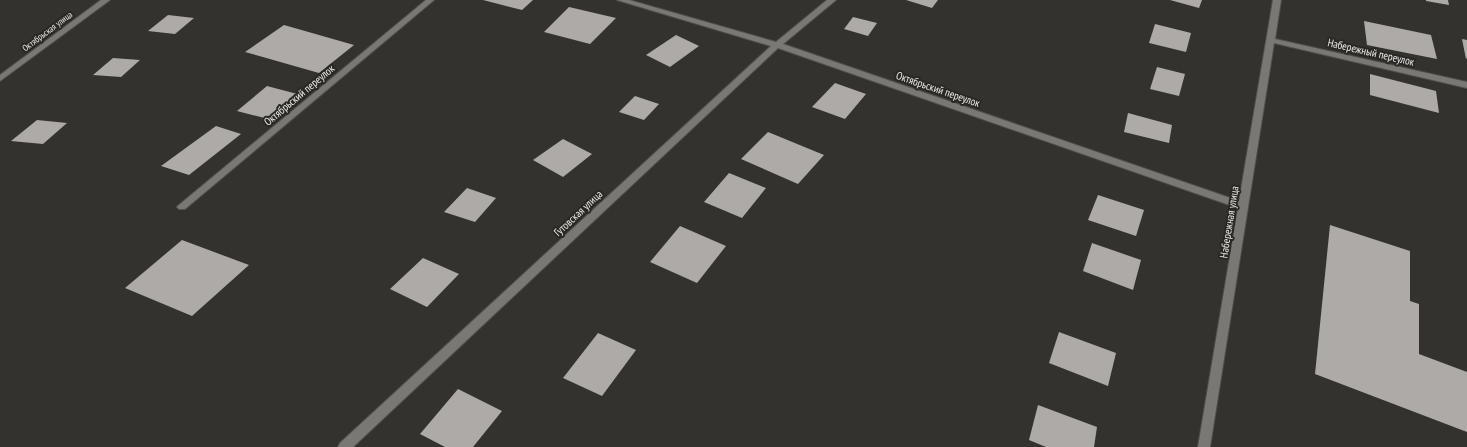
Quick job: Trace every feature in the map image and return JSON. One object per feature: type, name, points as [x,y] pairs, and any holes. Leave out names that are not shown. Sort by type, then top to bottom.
[{"type":"street","name":"Октябрьская улица","points":[[0,79],[106,0]]},
{"type":"street","name":"Октябрьский переулок","points":[[182,207],[430,0]]},
{"type":"street","name":"Октябрьский переулок","points":[[621,0],[777,45],[1244,206]]},
{"type":"street","name":"Гутовская улица","points":[[344,447],[777,45],[832,0]]},
{"type":"street","name":"Набережная улица","points":[[1204,447],[1277,0]]},
{"type":"street","name":"Набережный переулок","points":[[1270,40],[1467,85]]},
{"type":"building","points":[[483,0],[533,0],[522,10]]},
{"type":"building","points":[[906,0],[938,0],[932,8]]},
{"type":"building","points":[[1170,0],[1202,0],[1199,8]]},
{"type":"building","points":[[1448,0],[1449,5],[1426,1]]},
{"type":"building","points":[[569,7],[616,18],[590,44],[544,32]]},
{"type":"building","points":[[168,15],[194,18],[175,34],[148,31]]},
{"type":"building","points":[[853,17],[877,23],[868,36],[844,29]]},
{"type":"building","points":[[1364,21],[1431,35],[1437,59],[1367,45]]},
{"type":"building","points":[[1155,24],[1191,33],[1186,52],[1149,43]]},
{"type":"building","points":[[284,25],[354,45],[319,73],[245,52]]},
{"type":"building","points":[[676,35],[699,46],[670,67],[646,55]]},
{"type":"building","points":[[1462,39],[1467,40],[1466,59]]},
{"type":"building","points":[[113,58],[140,60],[121,77],[93,75]]},
{"type":"building","points":[[1157,67],[1185,74],[1179,96],[1150,89]]},
{"type":"building","points":[[1370,74],[1436,91],[1439,113],[1370,95]]},
{"type":"building","points":[[835,83],[866,94],[845,119],[812,107]]},
{"type":"building","points":[[267,86],[301,95],[272,120],[237,111]]},
{"type":"building","points":[[635,96],[659,104],[644,120],[619,112]]},
{"type":"building","points":[[1128,113],[1172,125],[1169,143],[1124,132]]},
{"type":"building","points":[[37,120],[67,123],[43,144],[11,141]]},
{"type":"building","points":[[216,126],[241,134],[189,175],[161,166]]},
{"type":"building","points":[[768,132],[824,155],[798,184],[741,159]]},
{"type":"building","points":[[563,139],[592,154],[563,177],[533,160]]},
{"type":"building","points":[[729,173],[766,188],[742,218],[704,202]]},
{"type":"building","points":[[467,188],[496,198],[475,222],[444,212]]},
{"type":"building","points":[[1098,195],[1144,210],[1136,236],[1088,220]]},
{"type":"building","points":[[1330,225],[1410,251],[1410,301],[1419,304],[1419,354],[1467,372],[1467,432],[1315,374]]},
{"type":"building","points":[[680,226],[726,246],[697,283],[650,262]]},
{"type":"building","points":[[182,240],[249,265],[192,316],[125,288]]},
{"type":"building","points":[[1092,243],[1141,260],[1133,290],[1083,271]]},
{"type":"building","points":[[423,258],[459,274],[427,307],[390,289]]},
{"type":"building","points":[[1059,332],[1116,353],[1108,386],[1049,363]]},
{"type":"building","points":[[598,333],[636,350],[602,396],[563,378]]},
{"type":"building","points":[[458,389],[502,411],[473,447],[445,447],[420,434]]},
{"type":"building","points":[[1038,405],[1097,427],[1094,447],[1046,447],[1029,440]]}]
